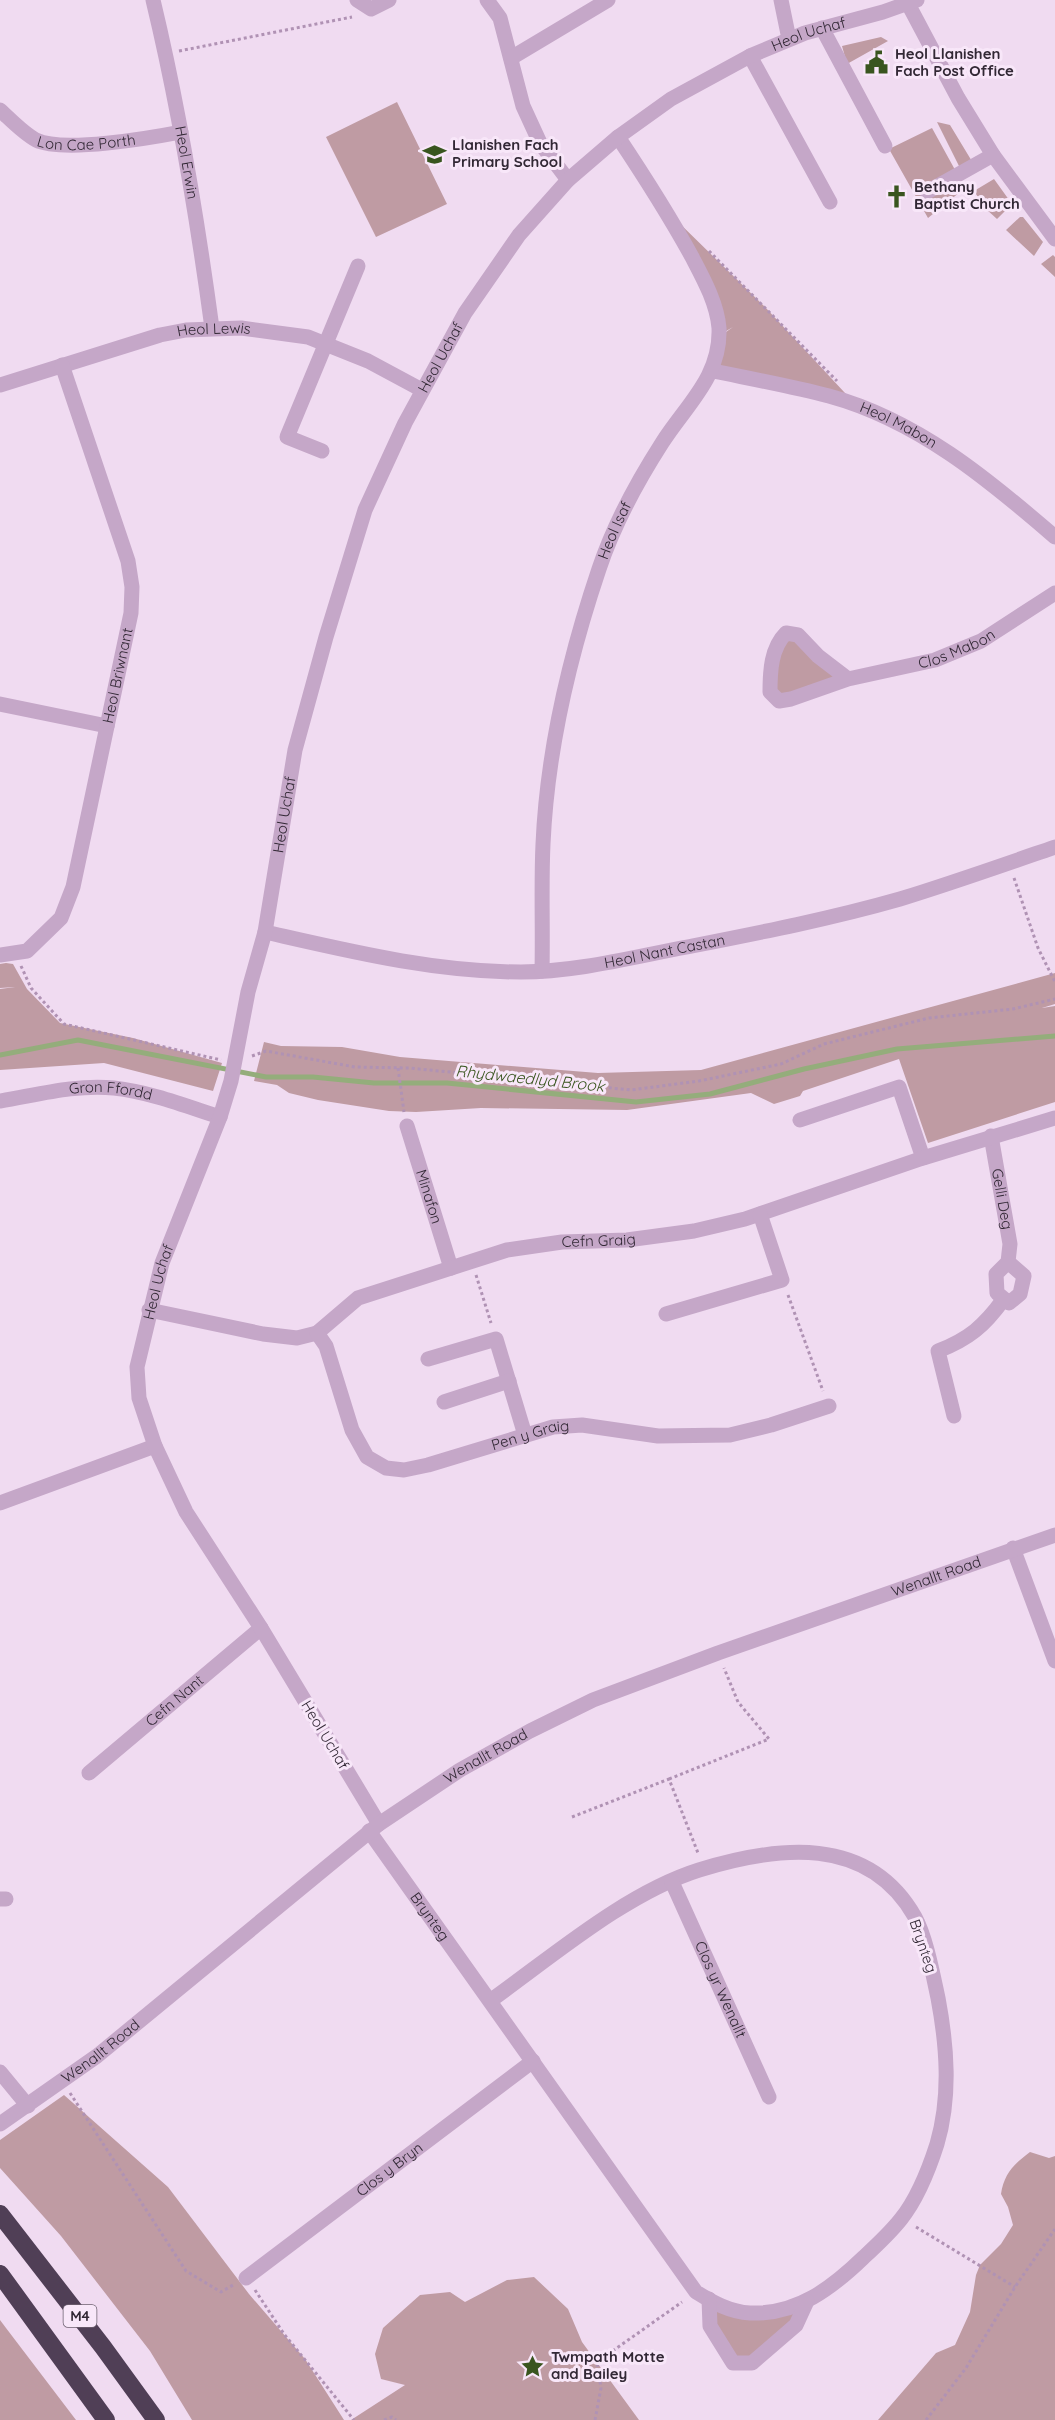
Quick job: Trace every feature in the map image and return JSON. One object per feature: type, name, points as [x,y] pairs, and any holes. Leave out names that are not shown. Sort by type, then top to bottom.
[{"type":"highway","name":"M4","points":[[0,2214],[104,2347],[156,2420]]},
{"type":"highway","name":"M4","points":[[0,2274],[106,2420]]},
{"type":"street","name":"Heol Erwin","points":[[153,0],[166,54],[195,205],[212,328]]},
{"type":"street","points":[[361,2],[371,9],[389,0]]},
{"type":"street","points":[[487,0],[500,18],[523,106],[540,143],[568,180]]},
{"type":"street","points":[[511,58],[608,0]]},
{"type":"street","points":[[781,0],[789,39]]},
{"type":"street","points":[[910,1],[958,98],[993,155],[1055,239]]},
{"type":"street","name":"Heol Uchaf","points":[[374,1827],[261,1628],[186,1512],[155,1446],[140,1398],[137,1366],[162,1263],[220,1117],[231,1082],[248,992],[265,932],[296,750],[326,638],[365,510],[422,390],[465,313],[519,235],[568,180],[618,137],[671,99],[750,56],[789,39],[910,1]]},
{"type":"street","points":[[822,28],[885,146]]},
{"type":"street","points":[[750,56],[830,202]]},
{"type":"street","name":"Lon Cae Porth","points":[[0,110],[38,141],[59,145],[154,137],[181,132]]},
{"type":"street","name":"Heol Isaf","points":[[542,971],[543,843],[552,759],[580,631],[600,566],[631,494],[663,441],[713,371],[719,343],[719,326],[705,282],[671,218],[618,137]]},
{"type":"street","points":[[927,192],[993,155]]},
{"type":"street","points":[[322,451],[287,437],[358,266]]},
{"type":"street","name":"Heol Lewis","points":[[0,386],[160,335],[212,328],[241,328],[308,337],[327,343],[368,361],[422,390]]},
{"type":"street","name":"Heol Briwnant","points":[[7,955],[27,951],[61,918],[73,887],[131,613],[132,587],[126,552],[62,365]]},
{"type":"street","name":"Heol Mabon","points":[[713,371],[830,396],[859,407],[935,444],[968,465],[1055,537]]},
{"type":"street","name":"Clos Mabon","points":[[848,679],[818,656],[798,635],[786,633],[778,641],[771,669],[770,692],[779,701],[848,679],[935,660],[981,641],[1055,593]]},
{"type":"street","points":[[0,704],[107,726]]},
{"type":"street","name":"Heol Nant Castan","points":[[265,932],[366,955],[433,967],[497,972],[542,971],[612,962],[818,919],[899,899],[1055,847]]},
{"type":"street","points":[[800,1119],[899,1087],[923,1158]]},
{"type":"street","name":"Gron Ffordd","points":[[0,1101],[73,1089],[113,1088],[164,1099],[220,1117]]},
{"type":"street","name":"Cefn Graig","points":[[317,1333],[358,1298],[507,1250],[562,1242],[627,1240],[694,1231],[760,1214],[991,1136],[1055,1119]]},
{"type":"street","name":"Minafon","points":[[407,1126],[451,1268]]},
{"type":"street","name":"Gelli Deg","points":[[991,1136],[1010,1244],[1008,1262],[996,1274],[997,1293],[1003,1300]]},
{"type":"street","points":[[666,1314],[782,1280],[760,1214]]},
{"type":"street","points":[[954,1416],[938,1351],[960,1342],[987,1322],[1003,1300],[1009,1303],[1020,1294],[1024,1276],[1008,1262]]},
{"type":"street","points":[[149,1310],[263,1334],[297,1338],[317,1333]]},
{"type":"street","name":"Pen y Graig","points":[[317,1333],[326,1346],[352,1430],[367,1457],[386,1468],[404,1470],[428,1465],[553,1427],[582,1425],[658,1436],[730,1435],[771,1425],[829,1406]]},
{"type":"street","points":[[428,1359],[496,1340],[525,1435]]},
{"type":"street","points":[[444,1402],[509,1381]]},
{"type":"street","points":[[0,1503],[155,1446]]},
{"type":"street","name":"Wenallt Road","points":[[0,2124],[97,2056],[374,1827],[460,1770],[530,1731],[593,1700],[718,1653],[1055,1534]]},
{"type":"street","points":[[1013,1548],[1055,1661]]},
{"type":"street","name":"Cefn Nant","points":[[89,1773],[261,1628]]},
{"type":"street","name":"Brynteg","points":[[374,1827],[490,2001],[702,2296],[710,2326],[733,2363],[736,2365],[752,2363],[796,2325],[807,2301]]},
{"type":"street","name":"Brynteg","points":[[490,2001],[621,1908],[653,1889],[704,1869],[742,1858],[791,1852],[827,1853],[858,1864],[888,1883],[916,1918],[932,1968],[941,2016],[946,2061],[946,2107],[930,2164],[902,2218],[876,2246],[828,2290],[787,2309],[748,2313],[726,2308],[702,2296]]},
{"type":"street","name":"Clos yr Wenallt","points":[[672,1882],[769,2097]]},
{"type":"street","name":"Clos y Bryn","points":[[246,2278],[533,2061]]},
{"type":"street","points":[[0,2072],[28,2106]]},
{"type":"path","points":[[166,54],[356,17],[361,2]]},
{"type":"path","points":[[705,247],[844,388],[859,407]]},
{"type":"path","points":[[1008,863],[1038,948],[1055,982]]},
{"type":"path","points":[[7,955],[31,988],[64,1024],[235,1063],[266,1051],[355,1067],[398,1068],[631,1090],[699,1081],[781,1064],[824,1044],[929,1018],[1013,1009],[1055,999]]},
{"type":"path","points":[[398,1068],[407,1126]]},
{"type":"path","points":[[472,1261],[496,1340]]},
{"type":"path","points":[[782,1280],[829,1406]]},
{"type":"path","points":[[572,1817],[769,1739],[738,1702],[718,1653]]},
{"type":"path","points":[[669,1779],[704,1869]]},
{"type":"path","points":[[62,2081],[186,2271],[221,2292],[246,2278],[284,2334],[354,2420]]},
{"type":"path","points":[[902,2218],[1015,2287]]},
{"type":"path","points":[[926,2420],[966,2368],[1015,2287],[1055,2229]]},
{"type":"path","points":[[595,2420],[601,2388],[597,2362],[702,2296]]},
{"type":"path","points":[[384,2420],[392,2417],[396,2420]]},
{"type":"shaded area","points":[[881,37],[888,41],[847,64],[842,46]]},
{"type":"shaded area","points":[[397,102],[447,204],[376,237],[326,137]]},
{"type":"shaded area","points":[[937,122],[950,125],[973,163],[961,170]]},
{"type":"shaded area","points":[[932,128],[965,188],[928,218],[889,149]]},
{"type":"shaded area","points":[[994,179],[1012,204],[997,219],[986,209],[974,191]]},
{"type":"shaded area","points":[[673,217],[765,307],[858,407],[714,370],[719,337],[733,327],[721,334]]},
{"type":"shaded area","points":[[1020,217],[1023,217],[1043,242],[1034,256],[1006,230]]},
{"type":"shaded area","points":[[1053,255],[1055,257],[1055,277],[1041,264]]},
{"type":"shaded area","points":[[786,633],[848,679],[779,701],[771,669]]},
{"type":"shaded area","points":[[0,964],[13,964],[27,989],[60,1023],[133,1038],[222,1063],[213,1091],[104,1063],[0,1070],[0,989],[15,987],[0,988]]},
{"type":"shaded area","points":[[1055,973],[1055,1004],[1042,1008],[1055,1006],[1055,1102],[928,1143],[899,1059],[803,1091],[800,1096],[774,1104],[751,1093],[627,1110],[481,1108],[416,1112],[389,1111],[318,1100],[289,1093],[277,1085],[254,1081],[264,1042],[281,1046],[342,1047],[400,1057],[598,1073],[701,1070]]},
{"type":"shaded area","points":[[64,2095],[168,2187],[249,2294],[305,2359],[344,2420],[192,2420],[150,2351],[61,2236],[0,2168],[0,2140]]},
{"type":"shaded area","points":[[1030,2152],[1049,2158],[1055,2156],[1055,2420],[878,2420],[936,2353],[955,2345],[970,2312],[976,2275],[980,2265],[1001,2244],[1013,2225],[1008,2207],[1001,2194],[1007,2175]]},
{"type":"shaded area","points":[[534,2277],[568,2309],[582,2342],[639,2420],[351,2420],[405,2385],[381,2379],[375,2354],[383,2328],[420,2295],[450,2292],[465,2302],[507,2280]]},
{"type":"shaded area","points":[[709,2299],[748,2313],[807,2301],[796,2325],[736,2365],[710,2326]]},
{"type":"shaded area","points":[[0,2320],[6,2328],[76,2420],[0,2420]]},
{"type":"waterway","name":"Rhydwaedlyd Brook","points":[[0,1055],[78,1040],[266,1077],[313,1077],[374,1083],[447,1083],[636,1102],[710,1094],[804,1069],[897,1049],[1055,1036]]},
{"type":"place","name":"Heol Llanishen Fach Post Office","points":[[877,63]]},
{"type":"place","name":"Llanishen Fach Primary School","points":[[434,154]]},
{"type":"place","name":"Bethany Baptist Church","points":[[896,196]]},
{"type":"place","name":"Twmpath Motte and Bailey","points":[[533,2366]]}]
